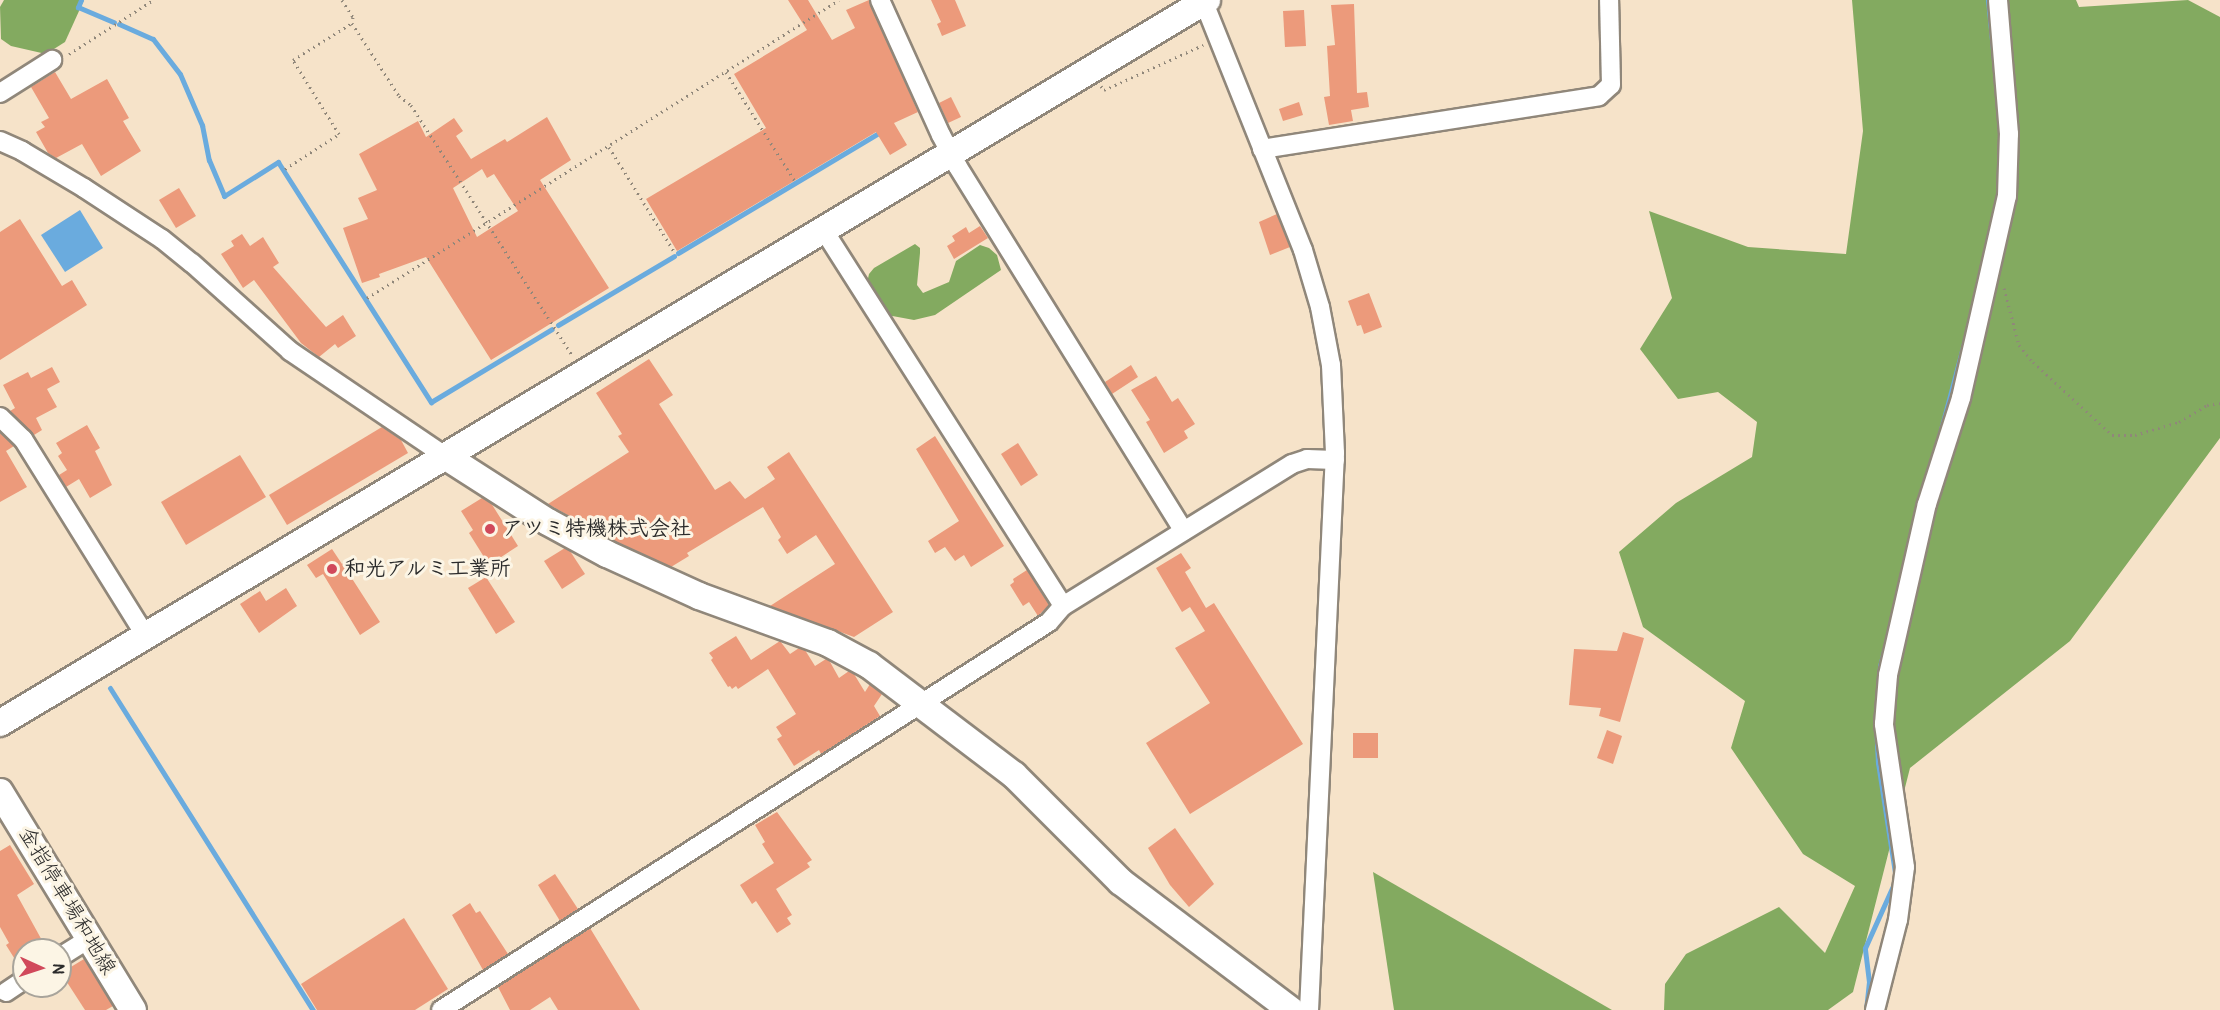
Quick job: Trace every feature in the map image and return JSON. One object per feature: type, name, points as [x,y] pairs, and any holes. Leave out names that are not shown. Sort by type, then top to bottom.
[{"type":"street","points":[[880,0],[951,153],[1184,531]]},
{"type":"street","points":[[1262,149],[1599,96],[1611,85],[1609,0]]},
{"type":"street","points":[[1875,1010],[1898,920],[1905,867],[1884,724],[1888,675],[1927,504],[1961,398],[2007,196],[2009,134],[1998,0]]},
{"type":"street","points":[[0,723],[1204,1],[1303,250],[1320,307],[1332,375],[1335,460],[1309,1010]]},
{"type":"street","points":[[0,93],[52,60]]},
{"type":"street","points":[[0,141],[84,188],[162,239],[290,351],[445,456],[548,522],[607,554],[699,596],[828,643],[869,665],[1014,775],[1121,882],[1291,1010]]},
{"type":"street","points":[[823,229],[1063,606]]},
{"type":"street","points":[[0,417],[22,439],[145,635]]},
{"type":"street","points":[[441,1010],[1048,622],[1063,606],[1292,464],[1307,459],[1335,460]]},
{"type":"street","name":"金指停車場和地線","points":[[0,792],[133,1010]]},
{"type":"street","points":[[72,949],[90,938]]},
{"type":"street","points":[[6,992],[12,988]]},
{"type":"path","points":[[52,60],[62,58],[153,0]]},
{"type":"path","points":[[342,0],[353,17],[352,23],[399,96],[411,105],[583,373]]},
{"type":"path","points":[[367,298],[839,0]]},
{"type":"path","points":[[285,169],[339,134],[293,60],[352,23]]},
{"type":"path","points":[[1091,69],[1104,90],[1218,39]]},
{"type":"path","points":[[726,72],[795,181]]},
{"type":"path","points":[[609,147],[675,253]]},
{"type":"path","points":[[1992,264],[1995,280],[2006,290],[2010,316],[2019,345],[2033,362],[2112,435],[2135,435],[2179,422],[2207,405],[2220,403]]},
{"type":"green space","points":[[4,0],[84,0],[65,42],[46,54],[11,46],[1,39],[0,7]]},
{"type":"green space","points":[[1852,0],[2076,0],[2079,7],[2188,0],[2220,17],[2220,438],[2070,641],[1910,768],[1853,992],[1828,1010],[1664,1010],[1665,984],[1686,954],[1779,907],[1825,953],[1855,886],[1803,854],[1731,748],[1745,701],[1643,627],[1619,552],[1676,503],[1752,457],[1757,422],[1718,392],[1678,399],[1640,349],[1672,298],[1649,211],[1748,247],[1846,254],[1863,131]]},
{"type":"green space","points":[[915,244],[920,248],[917,285],[923,293],[949,282],[956,261],[980,245],[989,248],[997,255],[1001,270],[935,315],[914,320],[887,315],[867,283],[869,274],[874,268]]},
{"type":"green space","points":[[1373,872],[1612,1010],[1394,1010]]},
{"type":"water","points":[[80,210],[103,248],[65,272],[41,235]]},
{"type":"building","points":[[788,0],[808,0],[832,40],[855,28],[846,10],[869,0],[918,112],[894,123],[907,145],[890,155],[876,132],[677,251],[646,199],[766,128],[734,74],[807,30]]},
{"type":"building","points":[[931,0],[955,0],[966,26],[942,36],[937,24],[941,22]]},
{"type":"building","points":[[1354,4],[1357,93],[1367,92],[1369,107],[1351,110],[1353,121],[1329,125],[1324,97],[1330,96],[1327,46],[1335,45],[1331,5]]},
{"type":"building","points":[[1304,10],[1306,46],[1285,47],[1283,11]]},
{"type":"building","points":[[55,72],[71,99],[107,79],[129,118],[123,121],[141,151],[101,176],[82,144],[56,158],[48,153],[36,132],[45,127],[41,122],[49,118],[31,87]]},
{"type":"building","points":[[951,97],[961,117],[948,123],[939,103]]},
{"type":"building","points":[[1299,102],[1303,115],[1283,121],[1279,109]]},
{"type":"building","points":[[547,117],[571,160],[540,180],[609,288],[491,360],[426,257],[379,274],[380,277],[362,283],[343,228],[368,219],[358,198],[377,190],[359,154],[418,121],[426,137],[454,118],[463,131],[456,136],[471,159],[505,139],[507,142]],"holes":[[[482,169],[487,178],[494,174],[518,211],[477,237],[453,188]]]},
{"type":"building","points":[[179,188],[196,216],[176,228],[159,200]]},
{"type":"building","points":[[1277,214],[1290,247],[1270,255],[1259,222]]},
{"type":"building","points":[[20,219],[62,286],[72,280],[87,305],[0,360],[0,232]]},
{"type":"building","points":[[980,226],[988,238],[954,259],[947,246],[955,241],[952,236],[966,227],[969,233]]},
{"type":"building","points":[[242,234],[250,246],[263,237],[279,263],[273,267],[326,327],[343,315],[356,336],[338,348],[335,344],[319,357],[301,343],[254,280],[243,288],[221,254],[234,246],[231,241]]},
{"type":"building","points":[[1369,293],[1382,327],[1364,334],[1361,325],[1357,326],[1348,301]]},
{"type":"building","points":[[649,359],[673,395],[659,404],[715,490],[730,481],[745,499],[775,479],[767,467],[789,452],[893,612],[854,637],[770,606],[835,564],[816,535],[787,554],[778,540],[781,537],[763,507],[687,553],[689,556],[671,567],[614,541],[548,504],[629,452],[618,436],[622,434],[596,393]]},
{"type":"building","points":[[1131,365],[1138,377],[1112,394],[1105,382]]},
{"type":"building","points":[[52,367],[60,382],[47,389],[57,407],[36,418],[42,430],[34,435],[10,411],[15,408],[3,385],[28,372],[31,378]]},
{"type":"building","points":[[1156,376],[1172,402],[1178,398],[1195,424],[1184,431],[1188,438],[1164,453],[1146,422],[1150,420],[1131,390]]},
{"type":"building","points":[[87,425],[100,448],[95,451],[112,485],[90,498],[79,479],[66,487],[59,475],[67,470],[58,456],[62,453],[56,443]]},
{"type":"building","points":[[382,427],[401,440],[408,453],[287,525],[269,495]]},
{"type":"building","points":[[0,433],[14,446],[6,451],[27,487],[0,502]]},
{"type":"building","points":[[935,436],[1004,546],[971,567],[964,555],[955,561],[945,547],[935,553],[928,541],[959,521],[916,449]]},
{"type":"building","points":[[1018,443],[1038,475],[1021,486],[1001,454]]},
{"type":"building","points":[[240,455],[266,497],[186,545],[161,502]]},
{"type":"building","points":[[482,498],[491,503],[518,546],[489,565],[469,533],[473,530],[461,511]]},
{"type":"building","points":[[565,548],[570,551],[585,574],[562,589],[544,561]]},
{"type":"building","points":[[332,549],[342,564],[349,559],[357,572],[351,577],[380,622],[360,635],[323,574],[316,578],[307,565]]},
{"type":"building","points":[[1181,553],[1191,568],[1185,572],[1206,608],[1214,603],[1303,744],[1190,814],[1146,743],[1210,703],[1175,648],[1205,631],[1190,607],[1182,612],[1156,568]]},
{"type":"building","points":[[1027,570],[1049,605],[1038,616],[1029,602],[1023,606],[1010,585],[1014,582],[1013,579]]},
{"type":"building","points":[[486,577],[515,622],[496,634],[468,588]]},
{"type":"building","points":[[286,588],[297,606],[259,633],[240,604],[260,591],[266,601]]},
{"type":"building","points":[[1623,632],[1644,638],[1620,722],[1599,716],[1601,708],[1569,705],[1574,649],[1617,651]]},
{"type":"building","points":[[736,636],[751,660],[780,641],[790,654],[799,648],[805,650],[815,666],[826,659],[829,660],[839,678],[849,671],[854,674],[865,692],[870,684],[882,694],[874,706],[880,716],[821,754],[819,750],[794,766],[777,739],[782,736],[776,727],[796,714],[768,669],[738,689],[736,686],[732,689],[728,687],[711,660],[713,658],[709,653]]},
{"type":"building","points":[[1607,730],[1622,736],[1613,764],[1597,758]]},
{"type":"building","points":[[1353,733],[1378,733],[1378,758],[1353,758]]},
{"type":"building","points":[[777,812],[812,860],[807,863],[810,867],[776,889],[792,915],[787,918],[791,924],[777,933],[756,901],[752,904],[740,885],[774,863],[762,844],[765,842],[755,825]]},
{"type":"building","points":[[1175,828],[1214,884],[1189,907],[1170,885],[1148,848]]},
{"type":"building","points":[[10,845],[34,884],[17,895],[41,938],[12,938],[12,955],[6,945],[9,943],[0,927],[0,851]]},
{"type":"building","points":[[555,874],[578,909],[560,921],[538,885]]},
{"type":"building","points":[[470,903],[476,913],[480,911],[508,954],[483,970],[452,915]]},
{"type":"building","points":[[404,918],[448,989],[415,1010],[317,1010],[301,984]]},
{"type":"building","points":[[590,928],[640,1010],[558,1010],[550,997],[530,1010],[510,1010],[498,987]]},
{"type":"building","points":[[84,959],[113,1006],[106,1010],[85,1010],[72,990],[72,966]]},
{"type":"waterway","points":[[81,0],[78,7],[114,22]]},
{"type":"waterway","points":[[1988,0],[1997,90]]},
{"type":"waterway","points":[[119,24],[153,39],[180,74],[202,125],[209,160],[224,196],[278,162],[431,402],[552,329]]},
{"type":"waterway","points":[[678,253],[882,131]]},
{"type":"waterway","points":[[558,325],[674,256]]},
{"type":"waterway","points":[[1939,437],[1969,324]]},
{"type":"waterway","points":[[1877,708],[1880,666],[1889,632]]},
{"type":"waterway","points":[[110,688],[313,1010]]},
{"type":"waterway","points":[[1866,1010],[1869,982],[1865,948],[1896,879],[1878,763],[1876,723]]},
{"type":"place","name":"アツミ特機株式会社","points":[[490,529]]},
{"type":"place","name":"和光アルミ工業所","points":[[332,569]]}]
